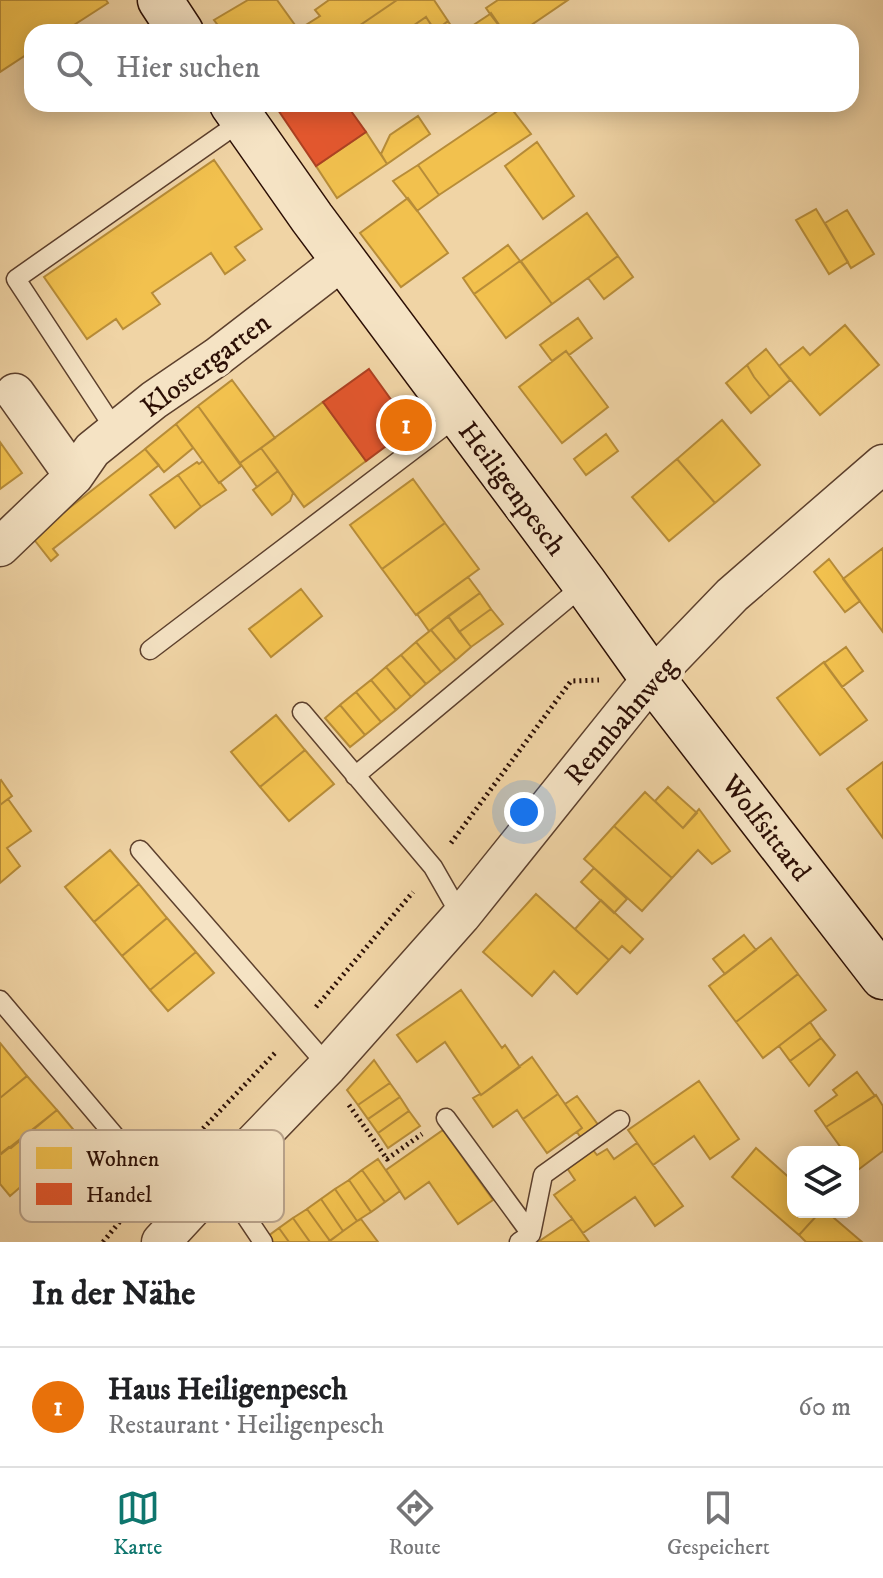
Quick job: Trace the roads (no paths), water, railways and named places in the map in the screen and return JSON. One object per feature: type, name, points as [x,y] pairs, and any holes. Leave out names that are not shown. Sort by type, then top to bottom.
[{"type":"street","points":[[160,0],[176,24]]},
{"type":"street","name":"Heiligenpesch","points":[[237,112],[652,678]]},
{"type":"street","name":"Klostergarten","points":[[0,547],[74,476],[92,450],[154,400],[217,357],[343,260]]},
{"type":"street","points":[[15,393],[74,476]]},
{"type":"street","name":"Rennbahnweg","points":[[266,1130],[328,1066],[461,916],[652,678],[732,595],[883,464]]},
{"type":"street","name":"Wolfsittard","points":[[652,678],[883,977]]},
{"type":"lane","points":[[116,431],[16,279],[237,112]]},
{"type":"lane","points":[[150,650],[459,415]]},
{"type":"lane","points":[[355,776],[585,584]]},
{"type":"lane","points":[[302,712],[433,867],[461,916]]},
{"type":"lane","points":[[140,850],[328,1066]]},
{"type":"lane","points":[[0,1000],[110,1130]]},
{"type":"lane","points":[[446,1118],[525,1238]]},
{"type":"lane","points":[[525,1238],[543,1175],[620,1120]]},
{"type":"lane","points":[[250,1222],[263,1242]]},
{"type":"place","name":"Haus Heiligenpesch","points":[[406,425]]}]
